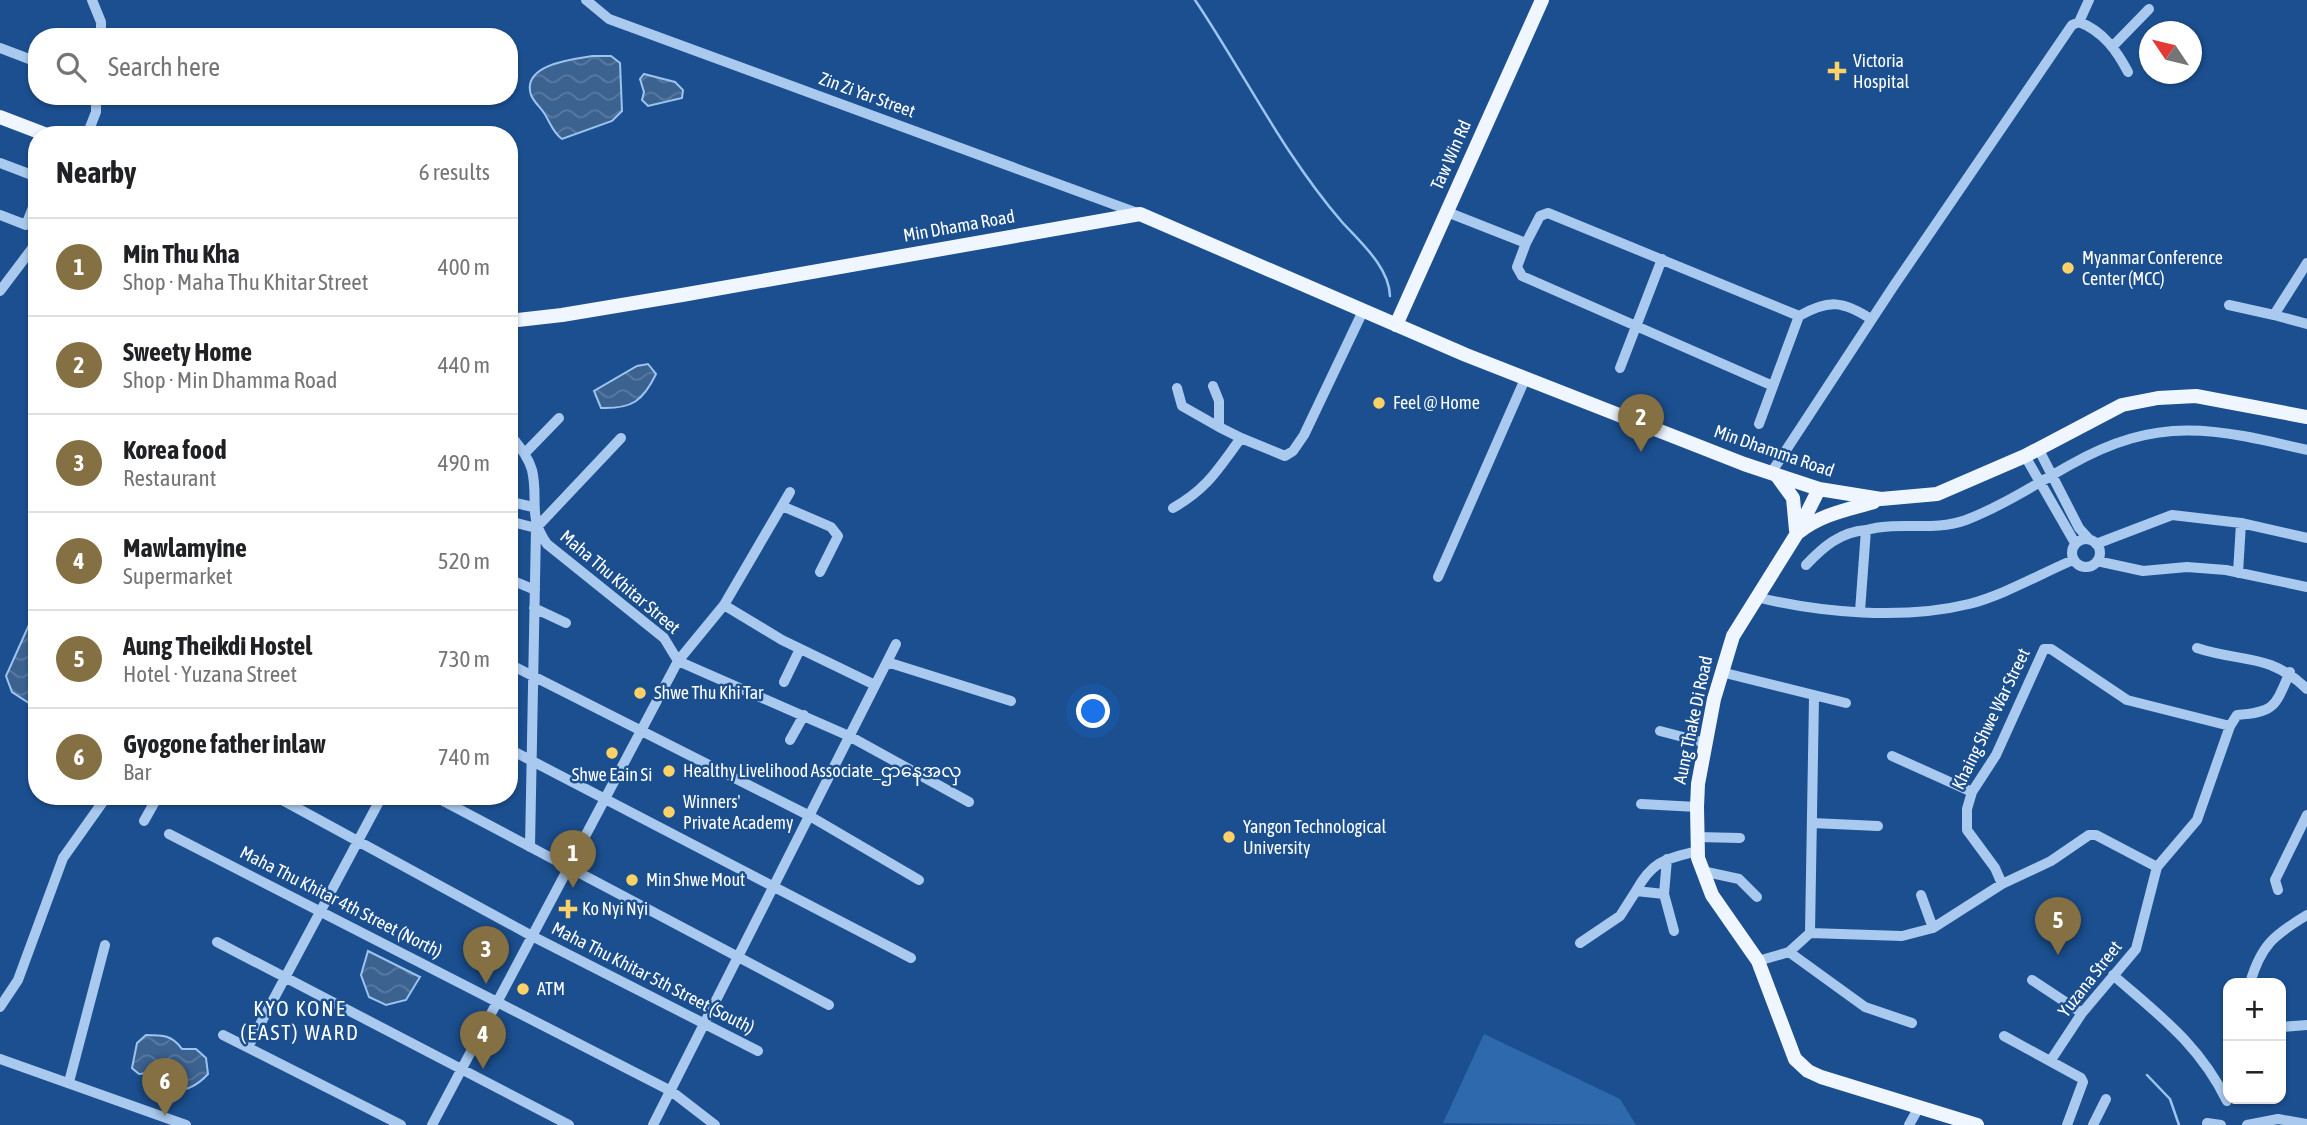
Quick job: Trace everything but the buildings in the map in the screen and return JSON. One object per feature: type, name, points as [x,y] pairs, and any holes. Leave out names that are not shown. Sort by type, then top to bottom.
[{"type":"main road","name":"Taw Win Rd","points":[[1396,325],[1542,0]]},
{"type":"main road","points":[[0,117],[28,128]]},
{"type":"main road","points":[[1140,214],[1396,325]]},
{"type":"main road","name":"Min Dhama Road","points":[[518,321],[669,298],[1140,214]]},
{"type":"main road","name":"Min Dhamma Road","points":[[1396,325],[1525,379],[1773,474],[1819,489],[1881,499],[1937,494],[2025,456],[2122,405],[2158,398],[2196,397],[2307,417]]},
{"type":"main road","points":[[1773,474],[1793,498],[1796,535]]},
{"type":"main road","name":"Aung Thake Di Road","points":[[1819,489],[1796,535],[1733,636],[1721,672],[1696,807],[1697,844],[1702,871],[1712,895],[1758,961],[1801,1066],[1821,1077],[1977,1125]]},
{"type":"main road","points":[[1796,535],[1811,523],[1846,508],[1881,499]]},
{"type":"street","points":[[92,0],[100,28]]},
{"type":"street","name":"Zin Zi Yar Street","points":[[586,0],[609,19],[1140,214]]},
{"type":"street","points":[[1773,474],[1871,319],[2072,25],[2079,22],[2089,0]]},
{"type":"street","points":[[2113,46],[2149,9]]},
{"type":"street","points":[[2079,22],[2113,46],[2128,72]]},
{"type":"street","points":[[0,48],[28,59]]},
{"type":"street","points":[[91,126],[96,105]]},
{"type":"street","points":[[0,163],[28,174]]},
{"type":"street","points":[[1447,212],[1526,243]]},
{"type":"street","points":[[1773,386],[1522,276],[1517,267],[1540,216],[1548,213],[1799,316]]},
{"type":"street","points":[[0,215],[26,225],[28,220]]},
{"type":"street","points":[[0,291],[28,254]]},
{"type":"street","points":[[1620,368],[1662,259]]},
{"type":"street","points":[[2274,315],[2307,263]]},
{"type":"street","points":[[1759,424],[1799,316],[1819,305],[1839,304],[1854,308],[1871,319]]},
{"type":"street","points":[[2229,304],[2307,324]]},
{"type":"street","points":[[1177,388],[1182,406],[1241,438],[1285,456],[1293,451],[1304,436],[1363,311]]},
{"type":"street","points":[[1438,577],[1525,379]]},
{"type":"street","points":[[1213,386],[1219,401],[1219,427]]},
{"type":"street","points":[[525,453],[559,418]]},
{"type":"street","points":[[1806,565],[1823,547],[1849,531],[1927,528],[1964,520],[2118,442],[2165,429],[2211,430],[2307,450]]},
{"type":"street","points":[[530,847],[536,528],[621,438]]},
{"type":"street","points":[[1173,508],[1196,495],[1214,478],[1241,438]]},
{"type":"street","name":"Maha Thu Khitar Street","points":[[432,1125],[678,661],[664,638],[547,544],[536,528],[532,472],[525,453],[518,444]]},
{"type":"street","points":[[2038,448],[2079,528],[2100,549],[2097,561]]},
{"type":"street","points":[[2025,456],[2075,543]]},
{"type":"street","points":[[790,492],[724,605],[678,661],[849,736],[969,802]]},
{"type":"street","points":[[518,504],[533,507]]},
{"type":"street","points":[[782,506],[831,527],[838,536],[820,572]]},
{"type":"street","points":[[2075,543],[2093,542],[2172,515],[2241,523],[2307,538]]},
{"type":"street","points":[[518,523],[536,528]]},
{"type":"street","points":[[2238,573],[2241,523]]},
{"type":"street","points":[[1860,611],[1866,530]]},
{"type":"street","points":[[2075,543],[2071,552],[2073,560],[2085,567],[2097,561],[2143,571],[2187,567],[2238,573],[2307,587]]},
{"type":"street","points":[[1756,597],[1802,608],[1930,610],[1971,603],[2073,560]]},
{"type":"street","points":[[518,583],[535,590]]},
{"type":"street","points":[[724,605],[800,649],[875,685]]},
{"type":"street","points":[[534,608],[566,623]]},
{"type":"street","points":[[653,1125],[896,644]]},
{"type":"street","points":[[2197,648],[2276,665],[2290,672],[2307,689]]},
{"type":"street","points":[[784,682],[800,649]]},
{"type":"street","points":[[1892,756],[1972,792],[1996,755],[2044,649],[2051,649],[2127,700],[2230,726],[2237,715],[2264,713],[2274,707],[2290,672]]},
{"type":"street","points":[[887,662],[1011,701]]},
{"type":"street","points":[[518,668],[808,815],[919,880]]},
{"type":"street","points":[[1721,672],[1814,698],[1846,703]]},
{"type":"street","points":[[1811,933],[1814,698]]},
{"type":"street","points":[[790,740],[804,715]]},
{"type":"street","name":"Yuzana Street","points":[[2051,1060],[2082,1013],[2136,949],[2157,867],[2197,820],[2230,726]]},
{"type":"street","points":[[1660,731],[1706,743]]},
{"type":"street","points":[[518,754],[911,958]]},
{"type":"street","name":"Khaing Shwe War Street","points":[[1972,792],[1967,809],[1967,830],[1995,868],[2002,884]]},
{"type":"street","points":[[1641,804],[1696,807]]},
{"type":"street","points":[[0,1007],[18,980],[63,858],[101,805]]},
{"type":"street","points":[[144,821],[153,805]]},
{"type":"street","name":"Maha Thu Khitar 5th Street (South)","points":[[291,805],[532,936],[704,1020],[758,1051]]},
{"type":"street","points":[[248,1047],[377,805]]},
{"type":"street","points":[[451,805],[829,1005]]},
{"type":"street","points":[[2278,890],[2276,880],[2307,814]]},
{"type":"street","points":[[1812,823],[1878,826]]},
{"type":"street","name":"Maha Thu Khitar 4th Street (North)","points":[[169,834],[671,1091],[715,1125]]},
{"type":"street","points":[[1758,961],[1789,952],[1811,933],[1902,936],[1933,928],[2002,884],[2051,861],[2089,835],[2096,835],[2157,867]]},
{"type":"street","points":[[1580,943],[1620,916],[1646,872],[1697,844],[1740,838]]},
{"type":"street","points":[[1667,859],[1664,894],[1674,931]]},
{"type":"street","points":[[1702,871],[1739,879],[1757,897]]},
{"type":"street","points":[[1636,891],[1664,894]]},
{"type":"street","points":[[1922,895],[1933,928]]},
{"type":"street","points":[[2252,978],[2258,957],[2280,931],[2307,915]]},
{"type":"street","points":[[217,942],[569,1125]]},
{"type":"street","points":[[69,1082],[105,946]]},
{"type":"street","points":[[1789,952],[1865,1007],[1912,1023]]},
{"type":"street","points":[[2113,975],[2193,1047],[2211,1069],[2223,1093]]},
{"type":"street","points":[[2032,980],[2082,1013]]},
{"type":"street","points":[[2286,1027],[2307,1025]]},
{"type":"street","points":[[223,1035],[401,1125]]},
{"type":"street","points":[[2004,1036],[2081,1078],[2083,1082],[2067,1125]]},
{"type":"street","points":[[0,1059],[69,1082],[162,1121],[186,1125]]},
{"type":"street","points":[[2093,1125],[2106,1099]]},
{"type":"street","points":[[1909,1125],[1919,1107]]},
{"type":"street","points":[[2247,1125],[2278,1119],[2307,1124]]},
{"type":"street","points":[[2207,1123],[2221,1125]]},
{"type":"shaded area","points":[[1484,1034],[1620,1099],[1636,1125],[1443,1123]]},
{"type":"water","points":[[593,56],[611,56],[620,63],[622,111],[612,121],[562,139],[532,98],[530,85],[534,76],[551,65]]},
{"type":"water","points":[[644,74],[675,82],[683,90],[682,98],[648,106],[642,100],[644,92],[640,79]]},
{"type":"water","points":[[648,364],[656,374],[641,397],[629,405],[601,408],[594,391],[637,366]]},
{"type":"water","points":[[28,627],[28,702],[12,692],[6,676]]},
{"type":"water","points":[[368,951],[420,977],[406,1000],[386,1005],[369,997],[361,975]]},
{"type":"water","points":[[146,1035],[167,1037],[182,1049],[196,1049],[206,1058],[208,1074],[193,1086],[170,1090],[164,1088],[160,1072],[139,1074],[132,1068],[137,1043]]},
{"type":"waterway","points":[[1195,0],[1301,169],[1379,265],[1385,275],[1390,296]]},
{"type":"waterway","points":[[2147,1075],[2170,1099],[2179,1125]]},
{"type":"place","name":"Victoria Hospital","points":[[1837,71]]},
{"type":"place","name":"Myanmar Conference Center (MCC)","points":[[2068,268]]},
{"type":"place","name":"Feel @ Home","points":[[1379,403]]},
{"type":"place","name":"Sweety Home","points":[[1641,452]]},
{"type":"place","name":"Shwe Thu Khi Tar","points":[[640,693]]},
{"type":"place","name":"Shwe Eain Si","points":[[612,753]]},
{"type":"place","name":"Healthy Livelihood Associate_ဌာနေအလှ","points":[[669,771]]},
{"type":"place","name":"Winners' Private Academy","points":[[669,812]]},
{"type":"place","name":"Yangon Technological University","points":[[1229,837]]},
{"type":"place","name":"Min Shwe Mout","points":[[632,880]]},
{"type":"place","name":"Min Thu Kha","points":[[573,888]]},
{"type":"place","name":"Ko Nyi Nyi","points":[[568,909]]},
{"type":"place","name":"Aung Theikdi Hostel","points":[[2058,955]]},
{"type":"place","name":"Korea food","points":[[486,984]]},
{"type":"place","name":"ATM","points":[[523,989]]},
{"type":"place","name":"Mawlamyine","points":[[483,1069]]},
{"type":"place","name":"Gyogone father inlaw","points":[[165,1116]]},
{"type":"district","name":"KYO KONE (EAST) WARD","points":[[300,1021]]}]
